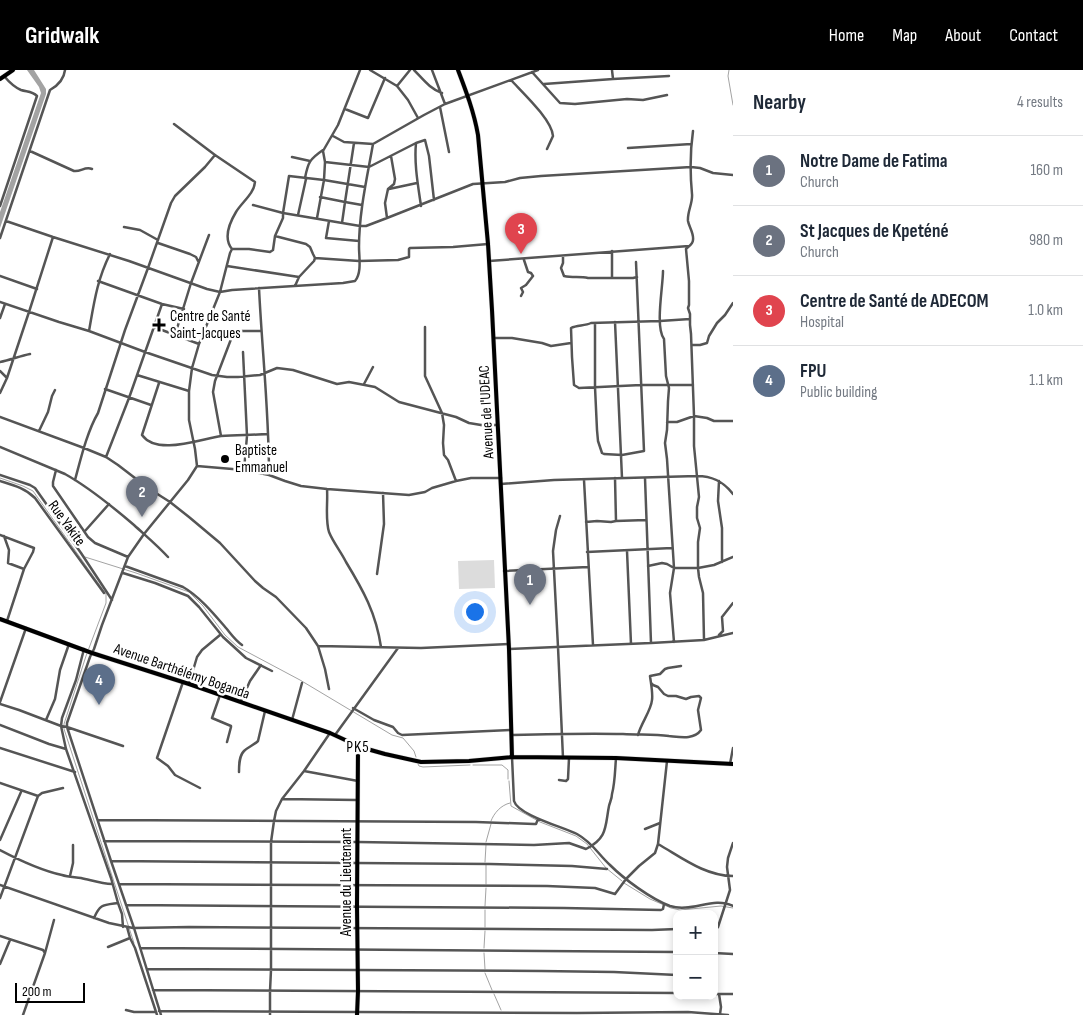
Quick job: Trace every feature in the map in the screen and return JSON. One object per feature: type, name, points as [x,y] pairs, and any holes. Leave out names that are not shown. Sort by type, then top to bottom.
[{"type":"main road","points":[[2,78],[13,70]]},
{"type":"main road","name":"Avenue de I'UDEAC","points":[[458,70],[476,122],[488,244],[509,647],[512,757]]},
{"type":"main road","name":"Avenue Barthélémy Boganda","points":[[0,619],[88,651],[330,733],[358,747],[421,762],[469,761],[512,757],[616,758],[732,764]]},
{"type":"main road","name":"Avenue du Lieutenant","points":[[357,1014],[358,747]]},
{"type":"street","points":[[0,238],[50,90],[59,83],[65,74],[65,70]]},
{"type":"street","points":[[298,215],[307,166],[324,149],[333,136],[360,70]]},
{"type":"street","points":[[370,70],[397,86],[408,100],[418,118]]},
{"type":"street","points":[[397,86],[410,70]]},
{"type":"street","points":[[414,70],[430,87],[442,93]]},
{"type":"street","points":[[432,70],[446,104]]},
{"type":"street","points":[[333,136],[344,142],[372,144],[446,104],[538,70]]},
{"type":"street","points":[[612,70],[613,79]]},
{"type":"street","points":[[532,72],[560,103],[564,104],[627,99],[643,100],[667,95]]},
{"type":"street","points":[[544,84],[669,76]]},
{"type":"street","points":[[0,206],[37,96],[32,92],[12,85],[2,78]]},
{"type":"street","points":[[345,109],[368,118],[385,78]]},
{"type":"street","points":[[512,80],[550,126],[553,136],[547,149]]},
{"type":"street","points":[[440,107],[449,152]]},
{"type":"street","points":[[174,124],[256,183],[245,202],[236,211],[230,226],[228,243],[232,249]]},
{"type":"street","points":[[693,131],[691,144],[692,194],[688,212],[693,243],[686,249],[690,281],[690,305],[688,308],[692,345],[694,446],[699,498],[696,507],[700,528],[698,568],[703,593],[704,640]]},
{"type":"street","points":[[325,162],[368,168],[424,140],[426,141],[429,156],[434,200]]},
{"type":"street","points":[[342,223],[354,142]]},
{"type":"street","points":[[416,143],[417,184],[421,206]]},
{"type":"street","points":[[6,221],[220,292],[354,281],[358,276],[362,205],[372,144]]},
{"type":"street","points":[[628,148],[691,144]]},
{"type":"street","points":[[317,218],[324,180],[324,149]]},
{"type":"street","points":[[30,151],[74,171],[79,172],[83,168],[92,168]]},
{"type":"street","points":[[75,480],[93,421],[98,413],[120,344],[158,242],[166,215],[175,196],[215,155]]},
{"type":"street","points":[[387,218],[385,203],[388,189],[394,184],[395,179],[391,156]]},
{"type":"street","points":[[292,157],[310,161]]},
{"type":"street","points":[[254,205],[283,213],[366,226],[473,184],[505,182],[540,176],[691,167],[700,168],[715,174],[733,175]]},
{"type":"street","points":[[232,249],[272,252],[275,236],[283,218],[289,176],[365,187]]},
{"type":"street","points":[[388,189],[417,184]]},
{"type":"street","points":[[320,197],[362,205]]},
{"type":"street","points":[[329,221],[326,238],[359,241]]},
{"type":"street","points":[[124,227],[138,229],[158,242],[196,257],[198,261]]},
{"type":"street","points":[[175,335],[198,261],[209,234]]},
{"type":"street","points":[[275,236],[306,244],[310,247],[315,258]]},
{"type":"street","points":[[0,394],[7,378],[53,237]]},
{"type":"street","points":[[315,258],[359,261],[398,260],[410,256],[410,248],[488,244]]},
{"type":"street","points":[[489,261],[689,246]]},
{"type":"street","points":[[158,1013],[135,948],[125,927],[111,878],[66,749],[61,726],[62,718],[76,680],[112,600],[128,557],[197,466],[189,420],[189,391],[192,368],[199,344],[220,292],[232,249]]},
{"type":"street","points":[[612,251],[612,278]]},
{"type":"street","points":[[89,331],[98,281],[110,254]]},
{"type":"street","points":[[563,256],[561,268],[564,276],[576,278],[637,277]]},
{"type":"street","points":[[295,286],[315,258]]},
{"type":"street","points":[[521,296],[523,292],[521,288],[533,276],[528,272],[524,259]]},
{"type":"street","points":[[594,322],[597,430],[602,453],[622,455],[644,451],[636,262]]},
{"type":"street","points":[[227,266],[300,277]]},
{"type":"street","points":[[662,271],[660,321],[661,335],[664,339],[669,388],[665,443],[674,568],[670,593],[674,642]]},
{"type":"street","points":[[0,276],[37,288]]},
{"type":"street","points":[[98,281],[162,304],[184,309]]},
{"type":"street","points":[[260,288],[269,475]]},
{"type":"street","points":[[0,302],[89,331],[203,373],[227,377],[244,377],[264,374],[275,368],[293,370],[337,384],[349,382],[375,387],[399,402],[456,417],[468,423],[498,425]]},
{"type":"street","points":[[692,345],[707,343],[717,323],[733,303]]},
{"type":"street","points":[[0,318],[5,304]]},
{"type":"street","points":[[106,458],[162,304]]},
{"type":"street","points":[[690,319],[591,322],[572,328],[572,343],[574,385],[579,388],[641,384],[693,385]]},
{"type":"street","points":[[616,322],[622,478]]},
{"type":"street","points":[[154,327],[199,344]]},
{"type":"street","points":[[425,327],[425,376],[442,413],[444,455],[448,460],[456,481]]},
{"type":"street","points":[[221,436],[213,392],[215,381],[234,332],[261,331]]},
{"type":"street","points":[[494,338],[516,338],[551,346],[572,343]]},
{"type":"street","points":[[243,352],[247,436],[244,470]]},
{"type":"street","points":[[0,362],[30,354]]},
{"type":"street","points":[[364,384],[372,367]]},
{"type":"street","points":[[0,371],[7,378]]},
{"type":"street","points":[[137,375],[189,391]]},
{"type":"street","points":[[159,383],[142,435],[154,443],[171,445],[221,436],[268,434]]},
{"type":"street","points":[[105,389],[151,405]]},
{"type":"street","points":[[39,431],[55,390]]},
{"type":"street","points":[[667,422],[677,422],[694,416],[714,421],[733,422]]},
{"type":"street","points":[[0,417],[106,458],[170,502],[220,543],[259,585],[276,597],[306,628],[318,646],[330,689]]},
{"type":"street","points":[[0,447],[56,470],[75,480],[109,504],[168,557]]},
{"type":"street","points":[[197,466],[244,470],[269,475],[301,486],[409,495],[471,478],[501,478]]},
{"type":"street","points":[[56,470],[52,482],[53,486],[91,541],[128,557]]},
{"type":"street","points":[[0,475],[35,488],[112,600]]},
{"type":"street","points":[[501,484],[697,476],[712,477],[733,494]]},
{"type":"street","points":[[615,478],[616,521]]},
{"type":"street","points":[[644,478],[651,643]]},
{"type":"street","points":[[584,480],[593,645]]},
{"type":"street","name":"Rue Yakite","points":[[0,481],[21,488],[35,498],[104,594]]},
{"type":"street","points":[[719,481],[718,501],[722,528],[722,562]]},
{"type":"street","points":[[327,489],[330,532],[372,610],[379,633],[380,647]]},
{"type":"street","points":[[378,574],[384,524],[383,493]]},
{"type":"street","points":[[85,532],[109,504]]},
{"type":"street","points":[[560,516],[553,548],[563,758]]},
{"type":"street","points":[[586,522],[646,520]]},
{"type":"street","points":[[0,535],[34,548],[24,569],[6,621]]},
{"type":"street","points":[[4,536],[8,550],[8,563],[24,569]]},
{"type":"street","points":[[587,552],[672,548]]},
{"type":"street","points":[[627,551],[631,644]]},
{"type":"street","points":[[648,566],[662,563],[674,568],[698,568],[733,557]]},
{"type":"street","points":[[125,567],[190,591],[242,646]]},
{"type":"street","points":[[504,572],[588,567]]},
{"type":"street","points":[[123,572],[149,580],[188,596],[221,634],[246,658],[272,670]]},
{"type":"street","points":[[718,636],[723,631],[722,617],[733,603]]},
{"type":"street","points":[[26,628],[0,703],[61,726],[124,746]]},
{"type":"street","points":[[189,684],[199,653],[221,634]]},
{"type":"street","points":[[318,646],[398,648],[558,647],[704,640],[733,634]]},
{"type":"street","points":[[228,641],[233,637]]},
{"type":"street","points":[[46,720],[55,699],[60,670],[69,644]]},
{"type":"street","points":[[335,735],[398,648]]},
{"type":"street","points":[[88,651],[67,727],[147,969],[158,1013]]},
{"type":"street","points":[[240,703],[250,681],[261,664]]},
{"type":"street","points":[[638,735],[651,707],[650,676],[660,674],[668,668],[681,666]]},
{"type":"street","points":[[183,682],[157,758],[168,766],[175,775],[200,788]]},
{"type":"street","points":[[292,720],[302,683]]},
{"type":"street","points":[[512,735],[592,733],[689,737],[700,733],[698,710],[701,698],[699,696],[686,699],[668,696],[651,683]]},
{"type":"street","points":[[220,695],[212,718],[231,726],[227,742]]},
{"type":"street","points":[[353,709],[393,728],[402,735],[511,730]]},
{"type":"street","points":[[239,772],[240,758],[244,750],[258,741],[265,711]]},
{"type":"street","points":[[0,725],[66,749]]},
{"type":"street","points":[[270,1013],[271,842],[276,811],[282,799],[330,733]]},
{"type":"street","points":[[0,748],[75,772]]},
{"type":"street","points":[[732,764],[733,748]]},
{"type":"street","points":[[512,757],[515,805],[537,820],[576,833],[610,866],[664,905],[679,908],[709,904],[733,906]]},
{"type":"street","points":[[558,780],[566,781],[568,779],[568,758]]},
{"type":"street","points":[[104,841],[534,845],[569,843],[584,848],[591,846],[602,836],[606,827],[613,792],[616,758]]},
{"type":"street","points":[[119,884],[548,886],[595,888],[614,894],[639,866],[655,853],[658,844],[667,761]]},
{"type":"street","points":[[304,771],[358,781]]},
{"type":"street","points":[[0,785],[38,796]]},
{"type":"street","points":[[0,898],[38,796],[42,793],[63,788]]},
{"type":"street","points":[[0,840],[21,792]]},
{"type":"street","points":[[282,799],[357,800]]},
{"type":"street","points":[[98,820],[534,824],[537,820]]},
{"type":"street","points":[[645,829],[660,823]]},
{"type":"street","points":[[658,844],[702,869],[715,874],[733,876]]},
{"type":"street","points":[[718,927],[730,890],[727,862],[733,844]]},
{"type":"street","points":[[70,876],[73,863],[73,845]]},
{"type":"street","points":[[0,850],[50,872],[112,884]]},
{"type":"street","points":[[111,861],[512,864],[607,869]]},
{"type":"street","points":[[0,885],[109,923],[133,928],[673,929]]},
{"type":"street","points":[[94,918],[102,906],[118,903]]},
{"type":"street","points":[[126,906],[357,906],[663,910],[664,905]]},
{"type":"street","points":[[23,1015],[45,953],[54,920]]},
{"type":"street","points":[[0,936],[42,950],[45,953]]},
{"type":"street","points":[[108,947],[130,938]]},
{"type":"street","points":[[0,964],[10,940]]},
{"type":"street","points":[[140,948],[673,952]]},
{"type":"street","points":[[718,953],[733,954]]},
{"type":"street","points":[[147,969],[605,972],[673,975]]},
{"type":"street","points":[[153,990],[673,993]]},
{"type":"street","points":[[720,1015],[719,994],[733,994]]},
{"type":"street","points":[[126,1010],[158,1013],[688,1012],[728,1015]]},
{"type":"shaded area","points":[[27,70],[34,70],[46,89],[46,94],[0,228],[0,212],[41,93]]},
{"type":"shaded area","points":[[494,560],[495,588],[459,589],[458,561]]},
{"type":"waterway","points":[[729,70],[728,76],[733,105]]},
{"type":"waterway","points":[[0,478],[33,491],[106,594],[106,603],[86,656],[64,729],[134,943]]},
{"type":"waterway","points":[[85,557],[189,592],[203,606],[225,635],[238,647],[300,680],[392,735],[403,738],[414,751],[416,757]]},
{"type":"waterway","points":[[418,764],[423,767],[470,765]]},
{"type":"waterway","points":[[473,765],[502,765],[508,770],[508,779]]},
{"type":"waterway","points":[[509,781],[511,806],[540,822],[576,836],[587,844],[606,868],[622,881]]},
{"type":"waterway","points":[[491,821],[498,810],[510,803]]},
{"type":"waterway","points":[[486,842],[491,824]]},
{"type":"waterway","points":[[485,862],[486,845]]},
{"type":"waterway","points":[[486,865],[486,884]]},
{"type":"waterway","points":[[624,883],[650,899],[671,908],[680,910],[721,906],[733,908]]},
{"type":"waterway","points":[[485,906],[486,888]]},
{"type":"waterway","points":[[485,910],[485,927]]},
{"type":"waterway","points":[[484,948],[485,931]]},
{"type":"waterway","points":[[484,953],[485,969]]},
{"type":"waterway","points":[[485,973],[492,990]]},
{"type":"waterway","points":[[494,994],[501,1010]]},
{"type":"place","name":"Centre de Santé de ADECOM","points":[[521,254]]},
{"type":"place","name":"Centre de Santé Saint-Jacques","points":[[159,325]]},
{"type":"place","name":"Baptiste Emmanuel","points":[[225,459]]},
{"type":"place","name":"St Jacques de Kpeténé","points":[[142,517]]},
{"type":"place","name":"Notre Dame de Fatima","points":[[530,605]]},
{"type":"place","name":"FPU","points":[[99,705]]},
{"type":"district","name":"PK5","points":[[358,746]]}]
